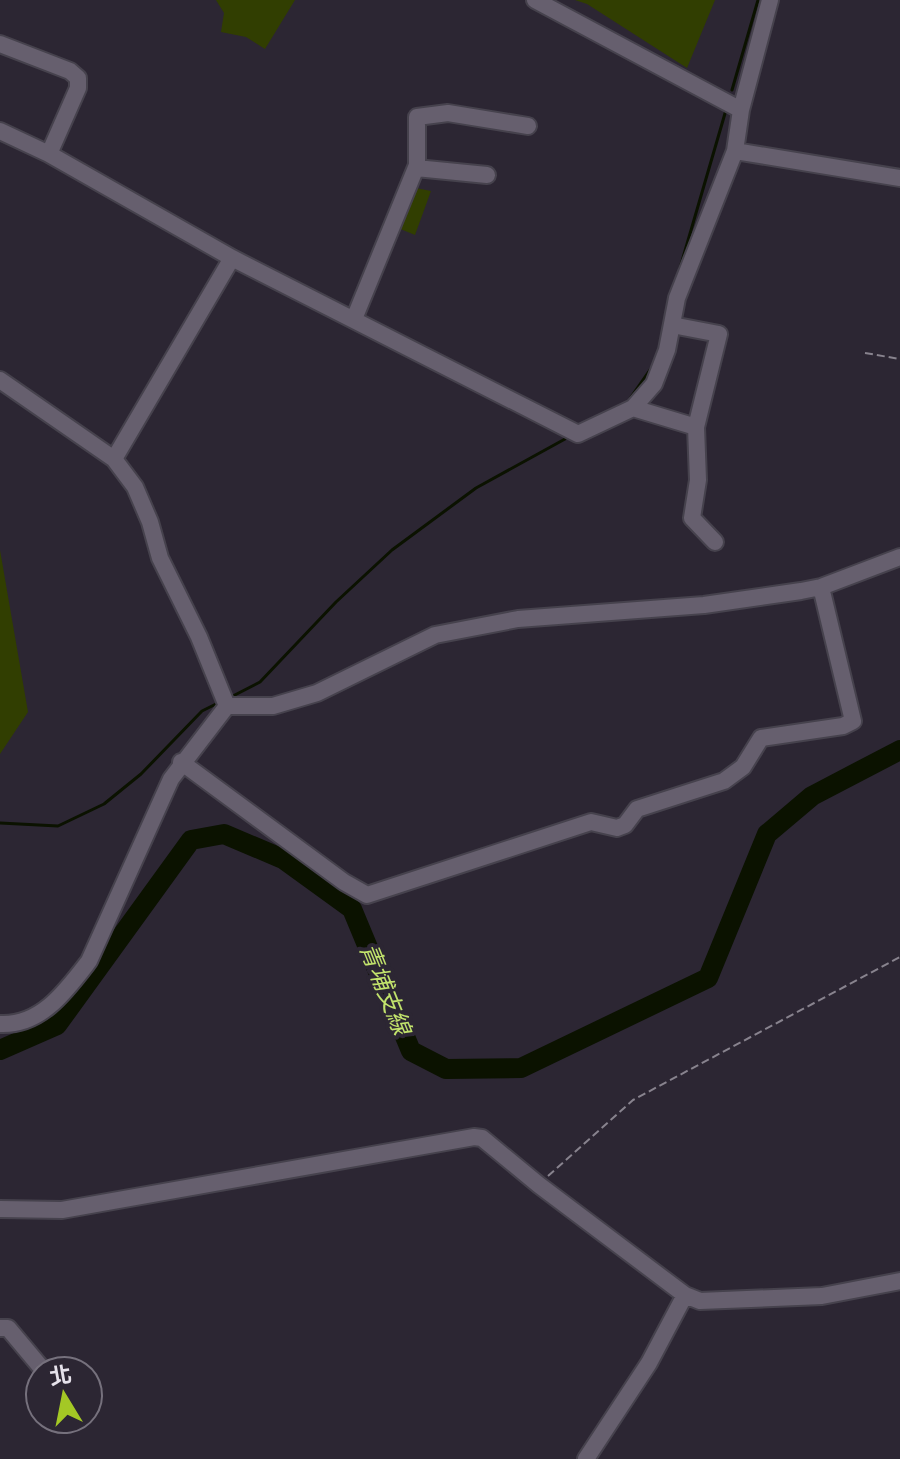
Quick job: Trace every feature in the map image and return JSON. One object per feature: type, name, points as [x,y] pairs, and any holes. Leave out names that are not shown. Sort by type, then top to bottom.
[{"type":"street","points":[[535,0],[741,110]]},
{"type":"street","points":[[0,131],[49,154],[232,258],[578,434],[633,408],[654,384],[677,298],[735,151],[741,110],[770,0]]},
{"type":"street","points":[[0,44],[70,71],[78,78],[78,88],[49,154]]},
{"type":"street","points":[[354,319],[416,168],[417,117],[448,113],[528,126]]},
{"type":"street","points":[[735,151],[900,178]]},
{"type":"street","points":[[416,168],[487,175]]},
{"type":"street","points":[[114,459],[232,258]]},
{"type":"street","points":[[672,325],[719,334],[696,427],[698,480],[692,518],[715,542]]},
{"type":"street","points":[[0,380],[114,459],[140,499],[160,558],[199,637],[223,699]]},
{"type":"street","points":[[633,408],[696,427]]},
{"type":"street","points":[[223,699],[273,706],[317,693],[435,635],[518,619],[704,605],[821,587],[900,557]]},
{"type":"street","points":[[181,762],[344,882],[367,895],[591,822],[617,828],[625,825],[637,809],[735,775],[761,738],[843,726],[853,721],[821,587]]},
{"type":"street","points":[[0,1024],[18,1025],[39,1015],[69,987],[89,961],[181,762],[223,699]]},
{"type":"street","points":[[0,1209],[62,1210],[474,1137],[482,1138],[685,1295],[700,1301],[719,1303],[787,1299],[900,1281]]},
{"type":"street","points":[[586,1459],[649,1363],[685,1295]]},
{"type":"street","points":[[0,1328],[8,1328],[31,1355]]},
{"type":"path","points":[[865,353],[900,359]]},
{"type":"path","points":[[539,1185],[633,1100],[900,957]]},
{"type":"green space","points":[[216,0],[295,0],[265,49],[246,37],[221,32],[224,13]]},
{"type":"green space","points":[[575,0],[715,0],[687,68],[587,4]]},
{"type":"green space","points":[[416,188],[431,191],[415,235],[398,228]]},
{"type":"green space","points":[[0,550],[28,712],[0,754]]},
{"type":"waterway","points":[[732,90],[758,0]]},
{"type":"waterway","points":[[680,268],[726,110]]},
{"type":"waterway","points":[[629,400],[652,367]]},
{"type":"waterway","points":[[229,698],[260,682],[336,602],[392,550],[476,488],[565,439]]},
{"type":"waterway","points":[[0,823],[58,826],[104,804],[141,774],[202,711],[218,703]]},
{"type":"waterway","name":"青埔支線","points":[[0,1050],[57,1025],[191,840],[224,834],[283,859],[352,909],[411,1051],[446,1069],[521,1068],[708,978],[767,834],[812,796],[900,750]]}]
